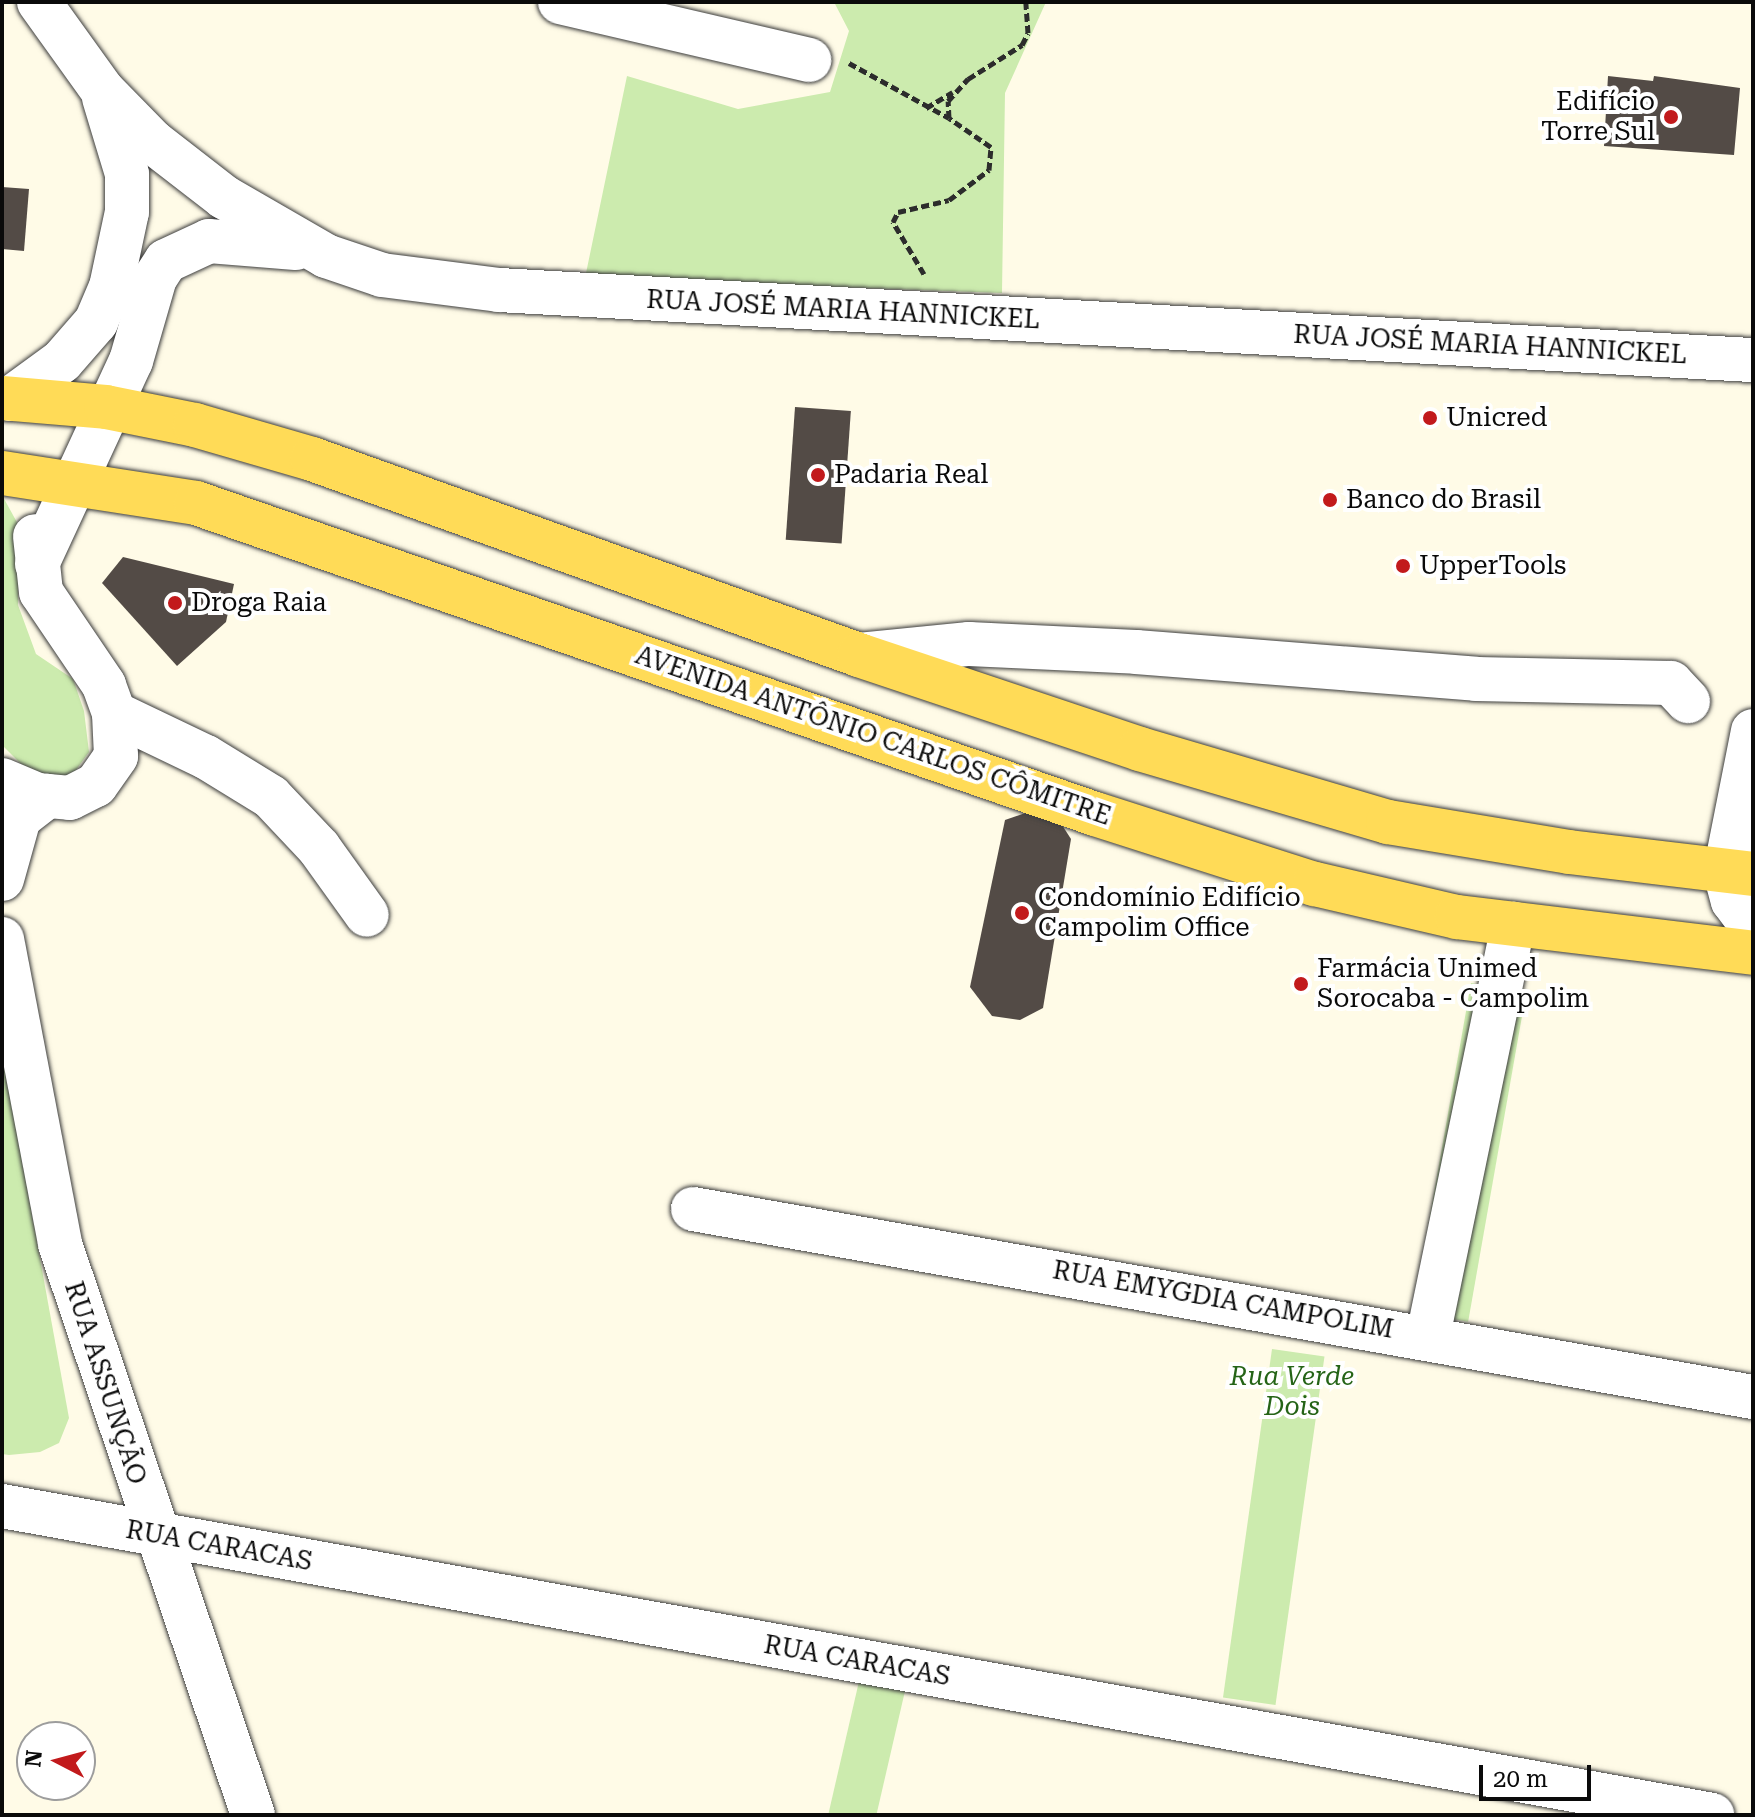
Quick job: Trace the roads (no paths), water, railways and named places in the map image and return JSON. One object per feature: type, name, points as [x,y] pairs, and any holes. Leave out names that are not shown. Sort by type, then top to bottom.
[{"type":"main road","points":[[6,398],[106,407],[195,425],[312,459],[859,655],[1140,749],[1388,822],[1739,873]]},
{"type":"main road","name":"AVENIDA ANTÔNIO CARLOS CÔMITRE","points":[[3,472],[196,503],[1095,814],[1315,884],[1513,924],[1753,953]]},
{"type":"street","name":"RUA JOSÉ MARIA HANNICKEL","points":[[39,2],[103,91],[153,142],[224,197],[326,256],[382,275],[499,290],[1753,360]]},
{"type":"street","points":[[560,2],[809,60]]},
{"type":"street","points":[[6,398],[62,361],[96,322],[111,287],[127,212],[127,174],[103,91]]},
{"type":"street","points":[[37,564],[106,407],[131,361],[155,278],[166,261],[209,241],[279,243],[326,256]]},
{"type":"street","points":[[2,780],[47,796],[70,798],[96,785],[116,756],[114,713],[104,685],[41,592],[33,509],[19,481],[3,472]]},
{"type":"street","points":[[859,655],[969,644],[1151,653],[1476,679],[1671,683],[1688,701]]},
{"type":"street","points":[[114,713],[206,757],[271,797],[319,848],[367,915]]},
{"type":"street","points":[[1753,731],[1739,873],[1733,901],[1753,928]]},
{"type":"street","points":[[2,879],[19,818],[47,796]]},
{"type":"street","points":[[1428,1336],[1513,924]]},
{"type":"street","name":"RUA ASSUNÇÃO","points":[[2,939],[60,1244],[154,1534],[253,1815]]},
{"type":"street","name":"RUA EMYGDIA CAMPOLIM","points":[[693,1209],[1428,1336],[1753,1397]]},
{"type":"street","name":"RUA CARACAS","points":[[2,1506],[1712,1815]]},
{"type":"place","name":"Edifício Torre Sul","points":[[1671,117]]},
{"type":"place","name":"Unicred","points":[[1430,418]]},
{"type":"place","name":"Padaria Real","points":[[818,475]]},
{"type":"place","name":"Banco do Brasil","points":[[1330,500]]},
{"type":"place","name":"UpperTools","points":[[1403,566]]},
{"type":"place","name":"Droga Raia","points":[[175,603]]},
{"type":"place","name":"Condomínio Edifício Campolim Office","points":[[1022,913]]},
{"type":"place","name":"Farmácia Unimed Sorocaba - Campolim","points":[[1301,984]]},
{"type":"park label","name":"Rua Verde Dois","points":[[1292,1392]]}]
